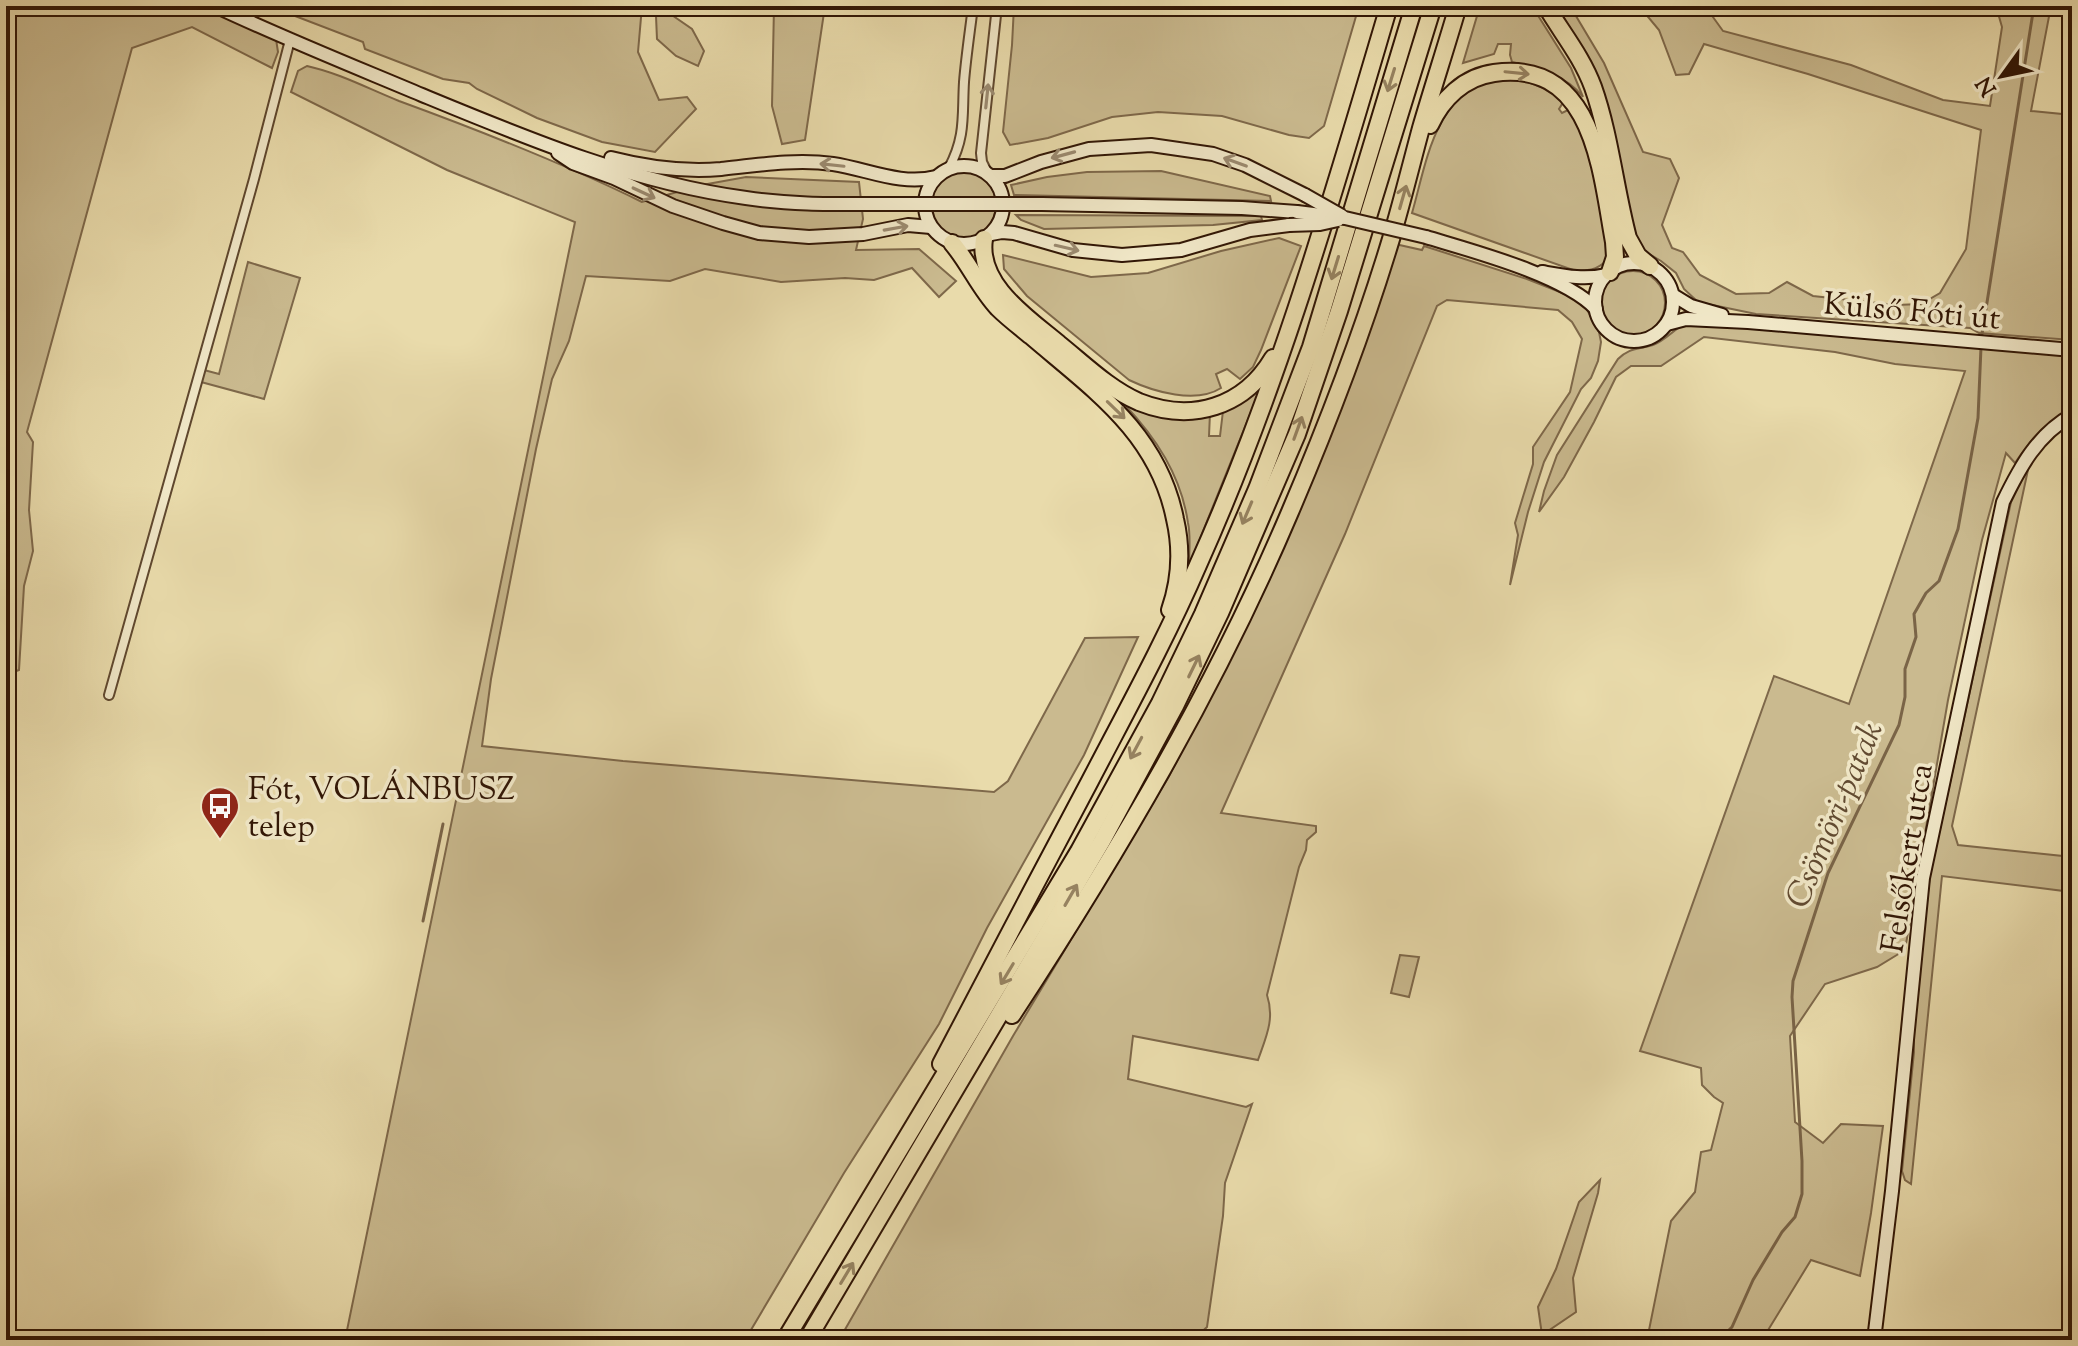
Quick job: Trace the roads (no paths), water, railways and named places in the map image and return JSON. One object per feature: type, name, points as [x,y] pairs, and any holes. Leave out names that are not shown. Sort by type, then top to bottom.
[{"type":"highway","points":[[916,1125],[935,1074],[1182,603],[1232,485],[1262,410],[1318,242],[1389,6]]},
{"type":"highway","points":[[785,1340],[1050,901],[1160,703],[1219,579],[1263,475],[1311,347],[1414,6]]},
{"type":"highway","points":[[807,1340],[1075,888],[1146,762],[1237,575],[1297,434],[1433,6]]},
{"type":"highway","points":[[959,1082],[986,1054],[1095,885],[1162,773],[1222,660],[1290,513],[1340,389],[1390,242],[1458,6]]},
{"type":"highway","points":[[1546,6],[1582,63],[1593,87],[1628,238],[1638,256],[1650,266]]},
{"type":"highway","points":[[1415,156],[1436,112],[1470,80],[1507,71],[1538,76],[1553,83],[1578,107],[1591,135],[1614,242],[1615,257],[1608,273]]},
{"type":"highway","points":[[988,236],[982,252],[985,263],[995,284],[1009,300],[1108,384],[1137,401],[1175,411],[1207,409],[1235,398],[1260,378],[1288,333]]},
{"type":"highway","points":[[952,243],[997,307],[1127,421],[1156,462],[1171,500],[1179,548],[1174,599],[1160,645]]},
{"type":"main road","points":[[215,6],[549,146],[665,182],[744,198],[798,204],[1212,207],[1345,218],[1426,237],[1528,270],[1587,299],[1605,327],[1625,339],[1636,341],[1658,333],[1667,324],[1672,310],[1673,295],[1668,283],[1650,266],[1627,264],[1592,278],[1528,270]]},
{"type":"main road","points":[[1151,145],[1213,154],[1245,165],[1345,218],[1320,224],[1250,230],[1181,250],[1151,254],[1094,253],[1002,232],[969,244],[952,243],[940,237],[931,227],[924,205],[927,190],[936,177],[949,168],[968,165],[989,174],[1005,176],[1089,149],[1151,145]]},
{"type":"main road","points":[[549,146],[667,168],[718,169],[776,163],[828,163],[912,181],[936,177]]},
{"type":"main road","points":[[549,146],[573,163],[614,178],[673,206],[759,233],[809,237],[863,234],[908,225],[931,227]]},
{"type":"main road","points":[[988,236],[998,225],[1003,205],[1002,194],[989,174]]},
{"type":"main road","points":[[1596,309],[1599,285],[1608,273]]},
{"type":"main road","name":"Külső Fóti út","points":[[1673,295],[1691,306],[1748,322]]},
{"type":"main road","name":"Külső Fóti út","points":[[1667,324],[1686,319],[1748,322],[2072,350]]},
{"type":"main road","name":"Felsőkert utca","points":[[1874,1340],[1923,878],[2003,502],[2021,466],[2041,439],[2072,415]]},
{"type":"street","points":[[949,168],[958,150],[963,127],[964,81],[973,6]]},
{"type":"street","points":[[989,174],[981,153],[997,6]]},
{"type":"street","points":[[109,695],[250,194],[290,40]]},
{"type":"waterway","name":"Csömöri-patak","points":[[1982,334],[2034,6]]},
{"type":"waterway","name":"Csömöri-patak","points":[[1719,1340],[1732,1327],[1753,1280],[1782,1232],[1795,1217],[1802,1194],[1793,981],[1828,873],[1899,725],[1905,697],[1905,669],[1916,637],[1914,614],[1926,593],[1939,581],[1958,529],[1978,418],[1981,347]]},
{"type":"waterway","points":[[423,921],[443,824]]},
{"type":"place","name":"Fót, VOLÁNBUSZ telep","points":[[220,840]]}]
